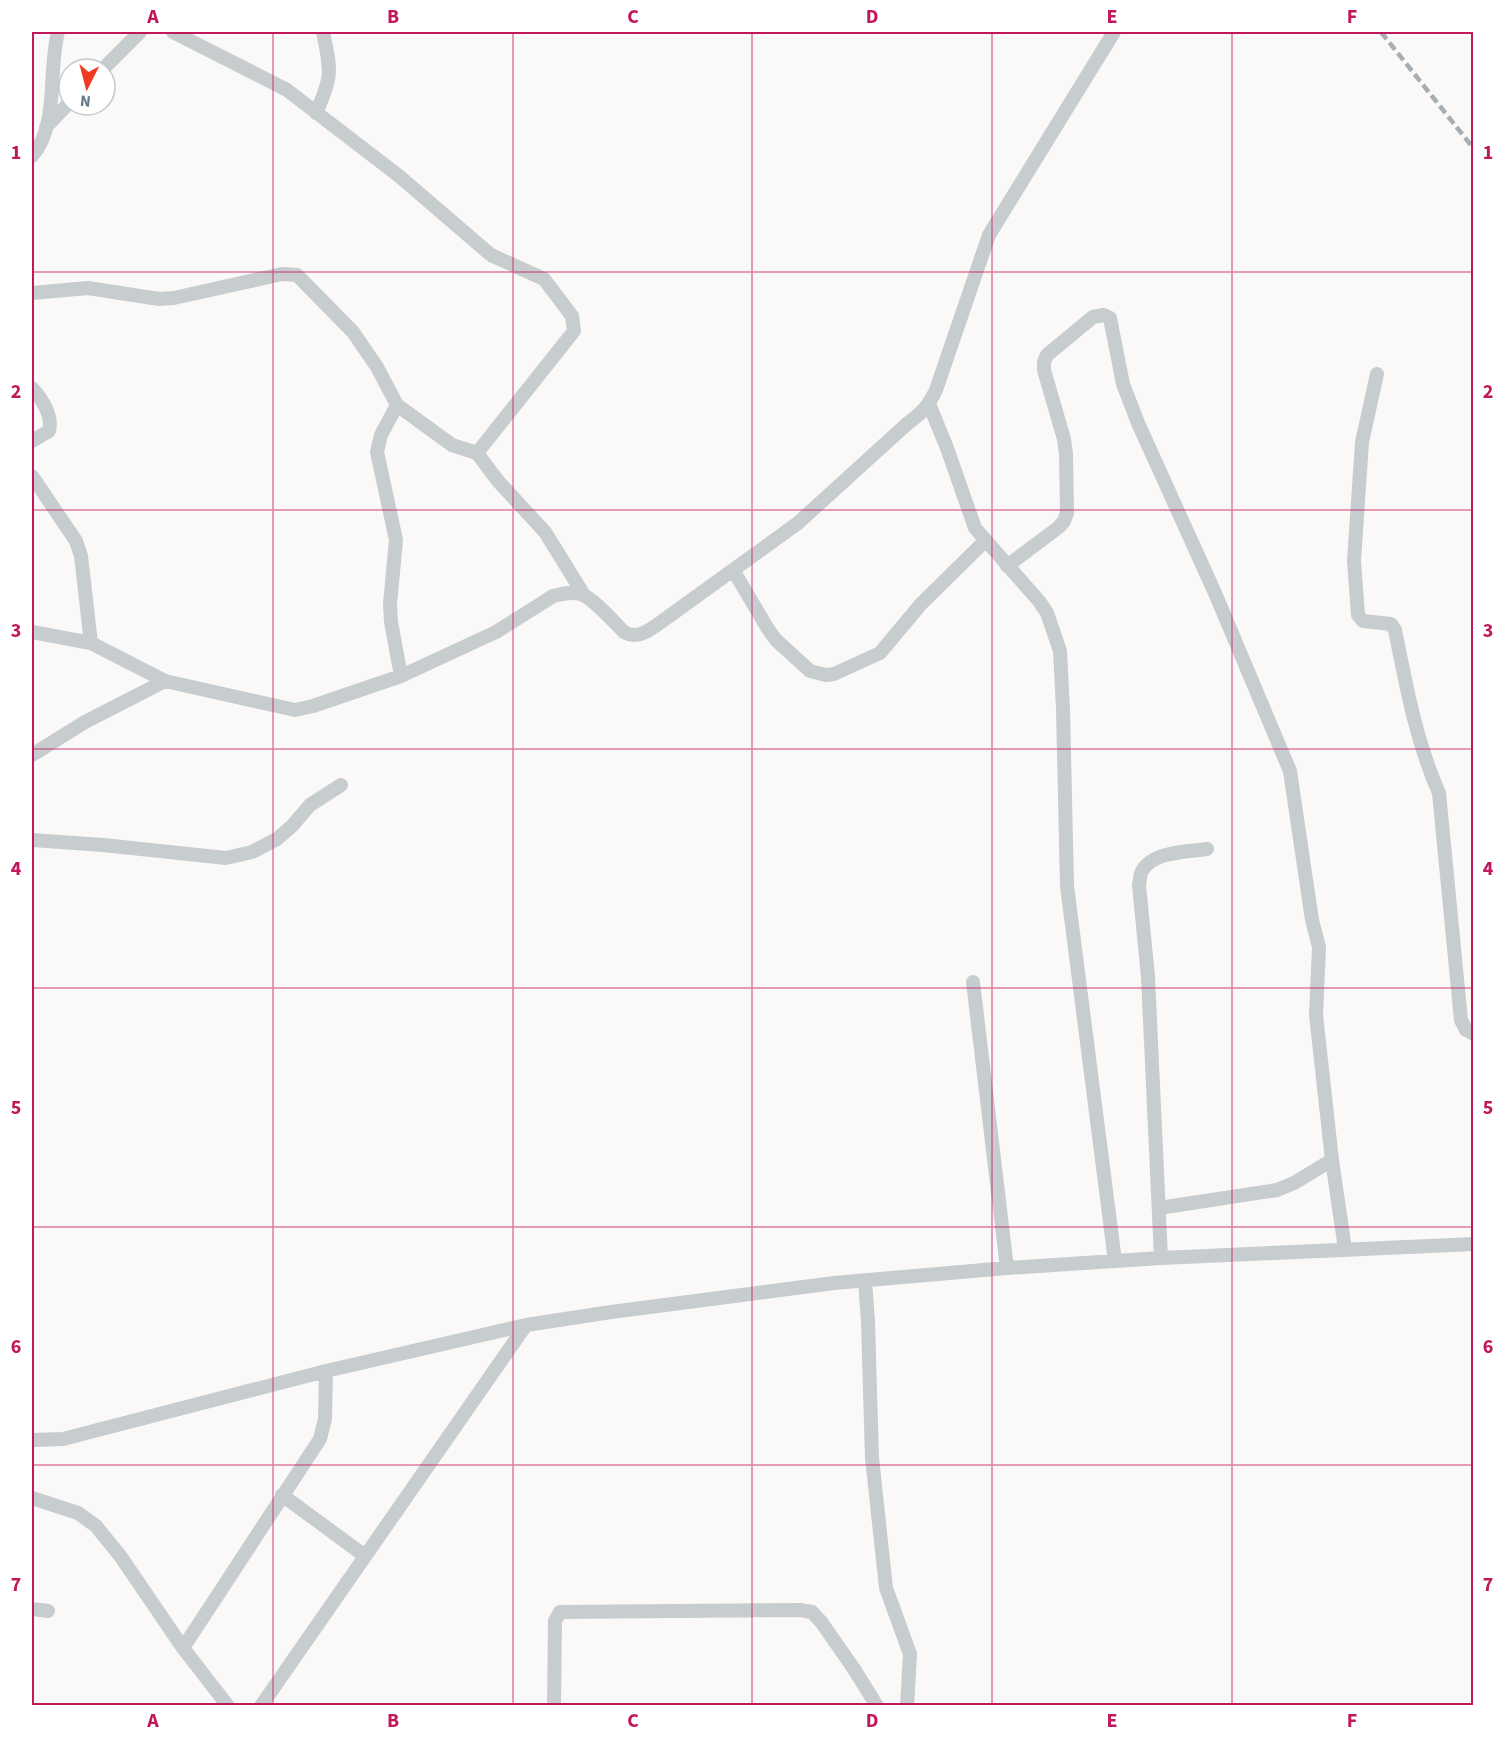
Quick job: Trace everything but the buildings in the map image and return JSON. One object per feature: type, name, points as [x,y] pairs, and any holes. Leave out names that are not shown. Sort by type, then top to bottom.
[{"type":"street","points":[[46,127],[58,32]]},
{"type":"street","points":[[114,57],[140,32]]},
{"type":"street","points":[[173,32],[287,90],[399,176],[491,255],[544,279],[572,316],[574,331],[477,453]]},
{"type":"street","points":[[316,113],[329,84],[330,74],[322,32]]},
{"type":"street","points":[[32,293],[88,288],[159,299],[174,298],[282,274],[297,275],[353,332],[377,366],[397,405],[452,445],[477,453],[498,481],[545,532],[584,595],[624,632],[630,635],[640,635],[798,523],[908,423],[920,415],[929,404],[936,390],[989,235],[1114,32]]},
{"type":"street","points":[[32,156],[36,142],[57,116]]},
{"type":"street","points":[[1007,566],[1059,526],[1067,513],[1064,439],[1046,378],[1044,362],[1047,355],[1093,317],[1104,315],[1110,318],[1124,384],[1138,423],[1253,679],[1290,771],[1312,920],[1319,947],[1316,1015],[1332,1160],[1345,1249]]},
{"type":"street","points":[[1377,374],[1362,442],[1354,561],[1358,615],[1363,621],[1391,624],[1395,630],[1419,738],[1439,793],[1461,1020],[1466,1030],[1473,1034]]},
{"type":"street","points":[[32,388],[51,418],[51,425],[49,431],[32,441]]},
{"type":"street","points":[[929,404],[975,528],[1047,613],[1060,651],[1064,709],[1067,886],[1115,1261]]},
{"type":"street","points":[[397,405],[381,435],[377,452],[396,540],[390,604],[401,676]]},
{"type":"street","points":[[32,476],[76,541],[81,556],[91,643]]},
{"type":"street","points":[[733,570],[776,640],[810,671],[819,674],[834,674],[880,653],[921,604],[985,541]]},
{"type":"street","points":[[32,632],[91,643],[165,681],[295,710],[401,676],[496,632],[553,596],[573,593],[584,595]]},
{"type":"street","points":[[32,755],[85,722],[165,681]]},
{"type":"street","points":[[32,840],[226,858],[252,852],[276,839],[292,826],[310,805],[341,785]]},
{"type":"street","points":[[1161,1258],[1148,977],[1139,885],[1142,871],[1151,862],[1164,855],[1208,849]]},
{"type":"street","points":[[973,981],[1007,1268]]},
{"type":"street","points":[[1159,1208],[1276,1190],[1332,1160]]},
{"type":"street","points":[[32,1440],[63,1439],[326,1371],[526,1325],[634,1309],[865,1280],[1007,1268],[1161,1258],[1473,1244]]},
{"type":"street","points":[[865,1280],[872,1458],[886,1588],[910,1654],[907,1706]]},
{"type":"street","points":[[261,1706],[526,1325]]},
{"type":"street","points":[[183,1648],[320,1439],[325,1419],[326,1371]]},
{"type":"street","points":[[282,1495],[365,1556]]},
{"type":"street","points":[[32,1498],[78,1513],[96,1526],[121,1557],[183,1648],[228,1706]]},
{"type":"street","points":[[32,1609],[48,1611]]},
{"type":"street","points":[[554,1706],[555,1621],[560,1612],[753,1610],[812,1612],[854,1668],[877,1706]]},
{"type":"railway","points":[[1381,32],[1474,149]]}]
